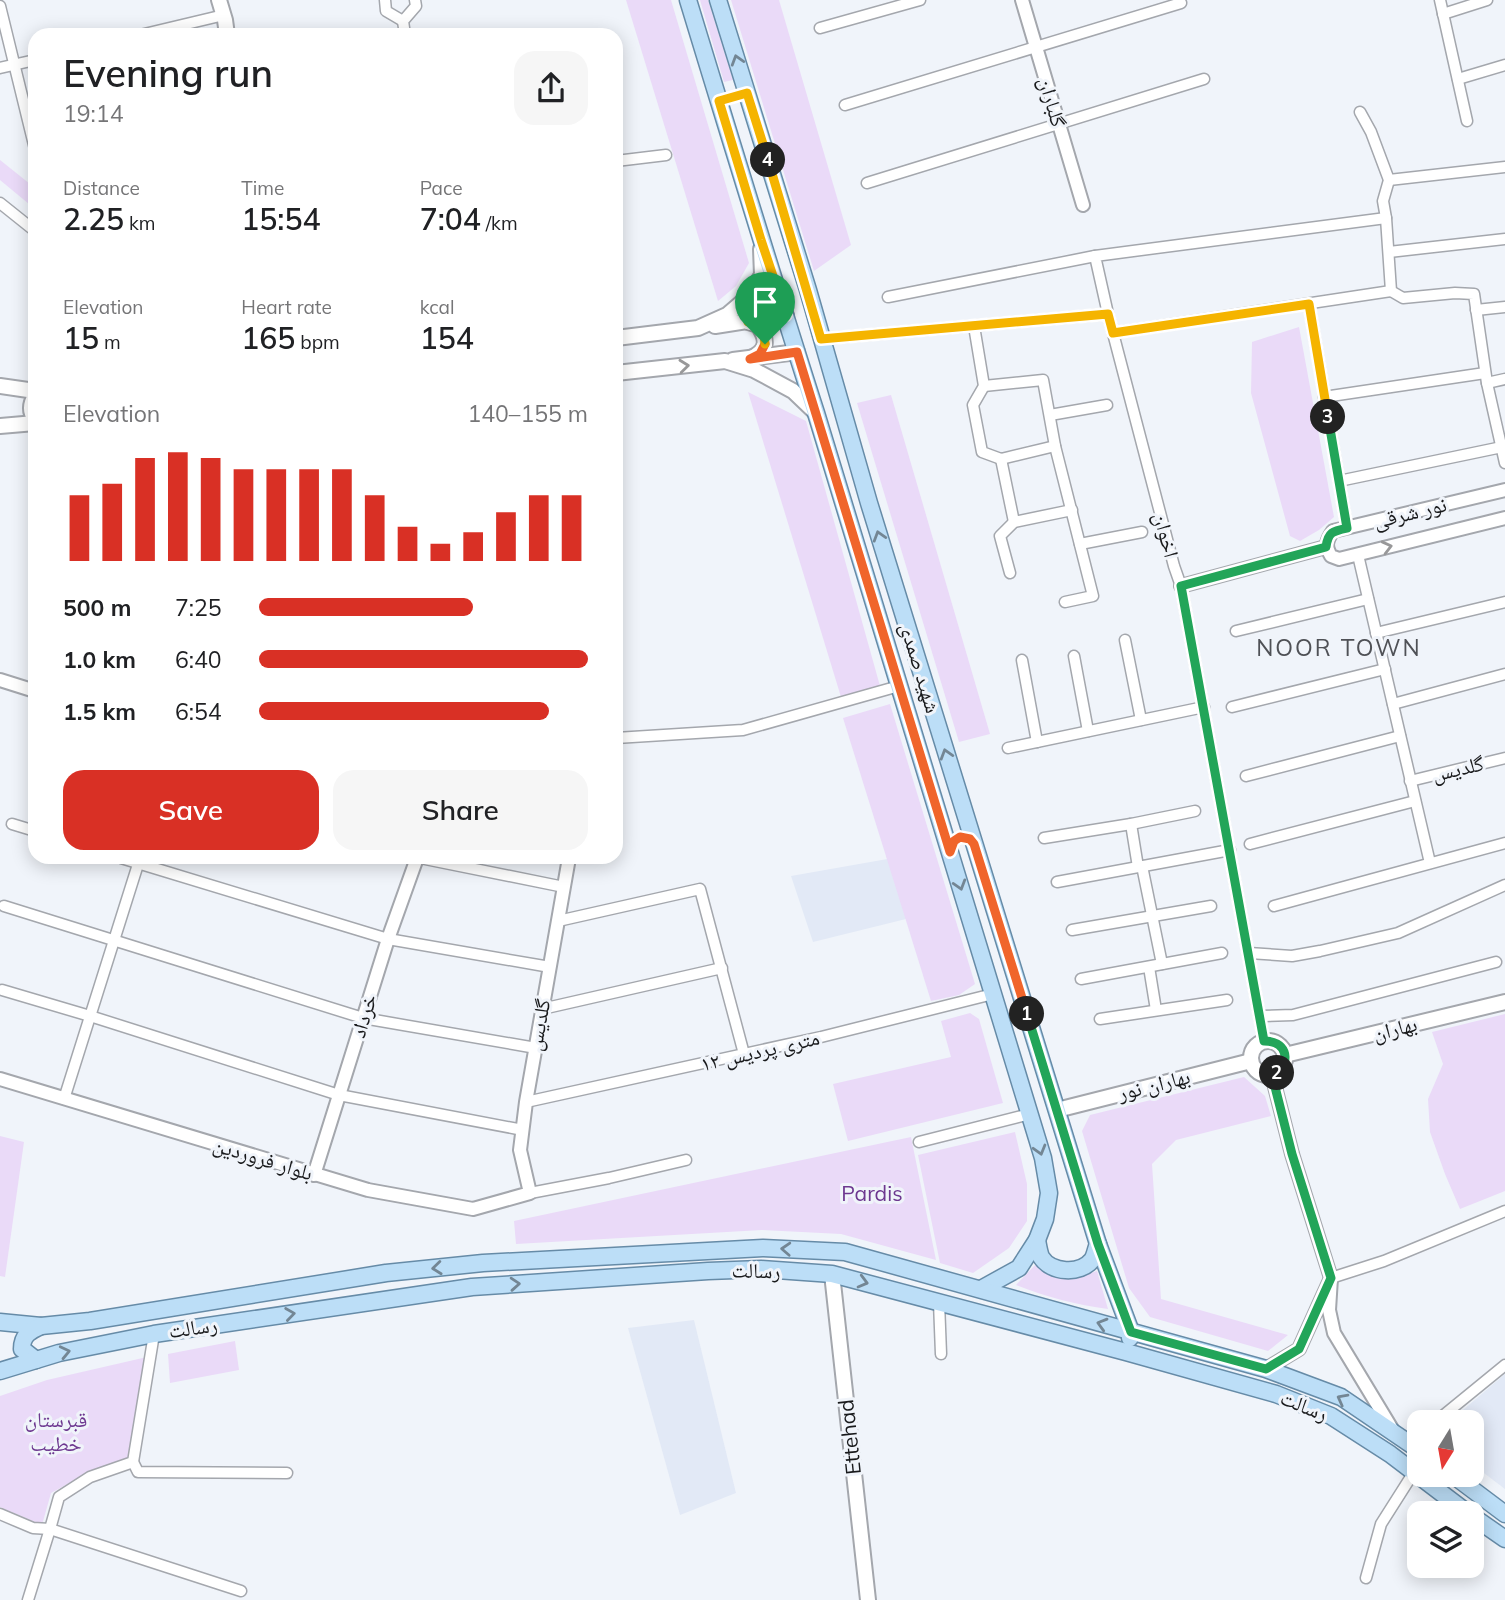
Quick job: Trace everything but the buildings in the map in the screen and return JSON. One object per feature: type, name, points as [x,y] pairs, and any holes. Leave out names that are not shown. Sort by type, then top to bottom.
[{"type":"main road","points":[[219,0],[226,28]]},
{"type":"main road","name":"شهید صمدی","points":[[688,0],[1043,1158],[1049,1193],[1045,1219],[1037,1240],[1019,1268],[981,1289]]},
{"type":"main road","name":"شهید صمدی","points":[[718,0],[808,290],[869,503],[1098,1244],[1131,1332]]},
{"type":"main road","points":[[719,101],[747,93]]},
{"type":"main road","points":[[698,328],[727,315],[748,297],[762,275],[761,240]]},
{"type":"main road","points":[[623,337],[786,315]]},
{"type":"main road","points":[[748,322],[758,325],[764,334],[765,344],[760,354],[750,359]]},
{"type":"main road","points":[[623,372],[797,352]]},
{"type":"main road","points":[[725,361],[754,370],[793,391],[816,413]]},
{"type":"main road","points":[[0,386],[28,392]]},
{"type":"main road","points":[[0,426],[28,422]]},
{"type":"main road","points":[[937,811],[947,819],[956,816],[961,801]]},
{"type":"main road","points":[[950,852],[954,841],[960,837],[970,839],[974,844]]},
{"type":"main road","name":"بهاران","points":[[1285,1055],[1505,1002]]},
{"type":"main road","points":[[1264,1041],[1280,1046],[1285,1055],[1284,1066],[1272,1075],[1256,1071],[1251,1061],[1253,1051],[1264,1041]]},
{"type":"main road","name":"بهاران نور","points":[[1057,1110],[1251,1061]]},
{"type":"main road","points":[[1037,1240],[1041,1256],[1050,1266],[1064,1270],[1080,1268],[1091,1260],[1098,1244]]},
{"type":"main road","name":"رسالت","points":[[0,1322],[41,1326],[103,1320],[386,1273],[484,1263],[763,1248],[845,1252],[1266,1369],[1341,1397],[1407,1438]]},
{"type":"main road","name":"رسالت","points":[[0,1371],[59,1353],[154,1334],[472,1287],[722,1270],[832,1273],[1276,1394],[1331,1416],[1407,1467]]},
{"type":"main road","name":"Ettehad","points":[[832,1273],[868,1600]]},
{"type":"main road","points":[[36,1360],[22,1349],[22,1341],[28,1332],[41,1326]]},
{"type":"main road","points":[[1126,1352],[1131,1332]]},
{"type":"main road","name":"رسالت","points":[[1435,1488],[1452,1501]]},
{"type":"main road","points":[[1470,1488],[1505,1514]]},
{"type":"main road","name":"رسالت","points":[[1484,1525],[1505,1539]]},
{"type":"street","points":[[384,0],[386,11],[403,21]]},
{"type":"street","points":[[404,28],[403,21],[416,6],[415,0]]},
{"type":"street","points":[[820,29],[920,0]]},
{"type":"street","name":"گلباران","points":[[1022,0],[1083,205]]},
{"type":"street","points":[[1440,0],[1467,121]]},
{"type":"street","points":[[1443,14],[1487,0]]},
{"type":"street","points":[[845,105],[1181,3]]},
{"type":"street","points":[[0,6],[28,120]]},
{"type":"street","points":[[168,28],[223,15]]},
{"type":"street","points":[[0,68],[28,62]]},
{"type":"street","points":[[1458,79],[1505,65]]},
{"type":"street","points":[[867,183],[1204,79]]},
{"type":"street","points":[[1360,112],[1371,132],[1389,180],[1383,201],[1391,291]]},
{"type":"street","points":[[623,160],[666,155]]},
{"type":"street","points":[[1389,180],[1505,167]]},
{"type":"street","points":[[0,203],[28,225]]},
{"type":"street","points":[[888,297],[1095,256],[1386,218]]},
{"type":"street","points":[[1389,252],[1505,239]]},
{"type":"street","name":"اخوان","points":[[1095,256],[1181,586],[1264,1041]]},
{"type":"street","points":[[1113,333],[1391,291],[1403,298],[1455,293],[1475,294],[1486,378],[1504,454],[1339,481]]},
{"type":"street","points":[[1309,304],[1347,528]]},
{"type":"street","points":[[1476,310],[1505,307]]},
{"type":"street","points":[[821,339],[1108,314]]},
{"type":"street","points":[[974,326],[984,386],[973,405],[982,452],[1001,459],[1055,446]]},
{"type":"street","points":[[1324,397],[1486,378],[1505,379]]},
{"type":"street","points":[[984,386],[1043,380],[1055,446],[1093,596],[1065,602]]},
{"type":"street","points":[[1049,415],[1107,405]]},
{"type":"street","points":[[1001,459],[1014,522]]},
{"type":"street","name":"نور شرقی","points":[[1505,490],[1333,531],[1327,539],[1326,547],[1331,556],[1339,559],[1505,518]]},
{"type":"street","points":[[1010,573],[1000,536],[1014,522],[1072,510]]},
{"type":"street","points":[[1080,544],[1142,532]]},
{"type":"street","name":"نور شرقی","points":[[1181,586],[1326,547]]},
{"type":"street","points":[[1358,555],[1430,863]]},
{"type":"street","points":[[1236,631],[1368,599]]},
{"type":"street","points":[[1376,634],[1505,602]]},
{"type":"street","points":[[1125,639],[1141,720]]},
{"type":"street","points":[[1074,656],[1088,731]]},
{"type":"street","points":[[1022,660],[1037,742]]},
{"type":"street","points":[[1232,707],[1384,669]]},
{"type":"street","points":[[1393,704],[1505,674]]},
{"type":"street","points":[[0,680],[28,689]]},
{"type":"street","points":[[14,684],[28,683]]},
{"type":"street","points":[[623,738],[743,730],[899,686]]},
{"type":"street","points":[[1008,748],[1204,707]]},
{"type":"street","points":[[1246,776],[1400,736]]},
{"type":"street","name":"گلدیس","points":[[1410,780],[1505,758]]},
{"type":"street","points":[[1250,844],[1415,801]]},
{"type":"street","points":[[1044,838],[1195,811]]},
{"type":"street","points":[[12,824],[28,829]]},
{"type":"street","points":[[1131,824],[1163,964]]},
{"type":"street","points":[[1275,906],[1505,842]]},
{"type":"street","points":[[1057,882],[1230,850]]},
{"type":"street","points":[[64,1099],[138,864]]},
{"type":"street","points":[[152,864],[388,939],[550,967]]},
{"type":"street","name":"خرداد","points":[[314,1175],[388,939],[416,864]]},
{"type":"street","points":[[448,864],[564,887]]},
{"type":"street","name":"گلدیس","points":[[530,1193],[520,1150],[568,864]]},
{"type":"street","points":[[1249,953],[1292,956],[1398,933],[1505,885]]},
{"type":"street","points":[[558,921],[699,889],[744,1054]]},
{"type":"street","points":[[4,906],[363,1018],[536,1048]]},
{"type":"street","points":[[1072,930],[1211,906]]},
{"type":"street","points":[[1081,979],[1222,953]]},
{"type":"street","points":[[1260,1016],[1293,1016],[1496,962]]},
{"type":"street","points":[[1149,967],[1156,1010]]},
{"type":"street","points":[[542,1009],[722,968]]},
{"type":"street","points":[[2,990],[339,1095],[523,1130]]},
{"type":"street","name":"۱۲ متری پردیس","points":[[526,1102],[821,1037],[993,994]]},
{"type":"street","points":[[1100,1019],[1227,1000]]},
{"type":"street","points":[[1272,1075],[1292,1154],[1331,1278],[1329,1310],[1334,1333],[1394,1432]]},
{"type":"street","name":"بلوار فروردین","points":[[0,1079],[368,1190],[474,1209],[530,1193]]},
{"type":"street","points":[[919,1142],[1030,1114]]},
{"type":"street","points":[[530,1193],[686,1160]]},
{"type":"street","points":[[1266,1369],[1299,1349],[1331,1278],[1384,1261],[1505,1211]]},
{"type":"street","points":[[939,1302],[941,1354]]},
{"type":"street","points":[[154,1334],[132,1462],[138,1472],[287,1473]]},
{"type":"street","points":[[1450,1410],[1505,1365]]},
{"type":"street","points":[[28,1600],[59,1497],[90,1477],[132,1462]]},
{"type":"street","points":[[1366,1578],[1381,1524],[1407,1483]]},
{"type":"street","points":[[0,1514],[33,1528],[50,1529],[242,1591]]},
{"type":"shaded area","points":[[893,858],[910,918],[813,942],[791,876]]},
{"type":"shaded area","points":[[694,1320],[736,1493],[680,1515],[628,1328]]},
{"type":"shaded area","points":[[1505,1374],[1505,1489],[1484,1473],[1484,1410],[1463,1410]]},
{"type":"green space","points":[[626,0],[671,0],[749,263],[736,286],[718,301]]},
{"type":"green space","points":[[700,0],[708,0],[733,80],[724,82]]},
{"type":"green space","points":[[731,0],[779,0],[851,245],[814,271]]},
{"type":"green space","points":[[0,160],[28,182],[28,203],[0,180]]},
{"type":"green space","points":[[1299,327],[1334,517],[1300,541],[1290,536],[1251,393],[1252,342]]},
{"type":"green space","points":[[748,392],[806,421],[880,686],[841,697]]},
{"type":"green space","points":[[891,395],[990,734],[959,742],[857,403]]},
{"type":"green space","points":[[890,704],[975,984],[959,995],[931,1001],[843,718]]},
{"type":"green space","points":[[970,1013],[979,1019],[1003,1103],[848,1141],[833,1084],[951,1057],[941,1021]]},
{"type":"green space","points":[[1505,1014],[1505,1191],[1460,1209],[1430,1132],[1428,1099],[1443,1064],[1432,1032]]},
{"type":"green space","points":[[1244,1077],[1265,1096],[1271,1116],[1176,1140],[1152,1164],[1161,1299],[1288,1335],[1268,1351],[1150,1317],[1129,1288],[1082,1131],[1090,1115]]},
{"type":"green space","points":[[1015,1132],[1027,1184],[1027,1221],[1009,1248],[973,1273],[940,1263],[918,1155]]},
{"type":"green space","points":[[0,1136],[24,1142],[5,1277],[0,1276]]},
{"type":"green space","name":"Pardis","points":[[911,1137],[936,1260],[841,1234],[762,1230],[516,1244],[514,1221]]},
{"type":"green space","points":[[1037,1263],[1051,1275],[1065,1279],[1097,1271],[1108,1309],[1062,1300],[1016,1285]]},
{"type":"green space","points":[[235,1341],[239,1370],[170,1383],[168,1354]]},
{"type":"green space","name":"قبرستان خطیب","points":[[147,1357],[128,1459],[88,1473],[51,1493],[42,1525],[0,1507],[0,1396],[47,1380]]},
{"type":"district","name":"NOOR TOWN","points":[[1339,648]]},
{"type":"route","points":[[747,93],[821,339],[1108,314],[1113,333],[1309,304],[1347,528],[1333,531],[1327,539],[1326,547],[1181,586],[1264,1041],[1280,1046],[1285,1055],[1284,1066],[1272,1075],[1292,1154],[1331,1278],[1299,1349],[1266,1369],[1131,1332],[1098,1244],[974,844],[970,839],[960,837],[954,841],[950,852],[797,352],[750,359],[760,354],[765,344],[764,334],[758,325],[748,322],[786,315],[719,101],[747,93]]}]
